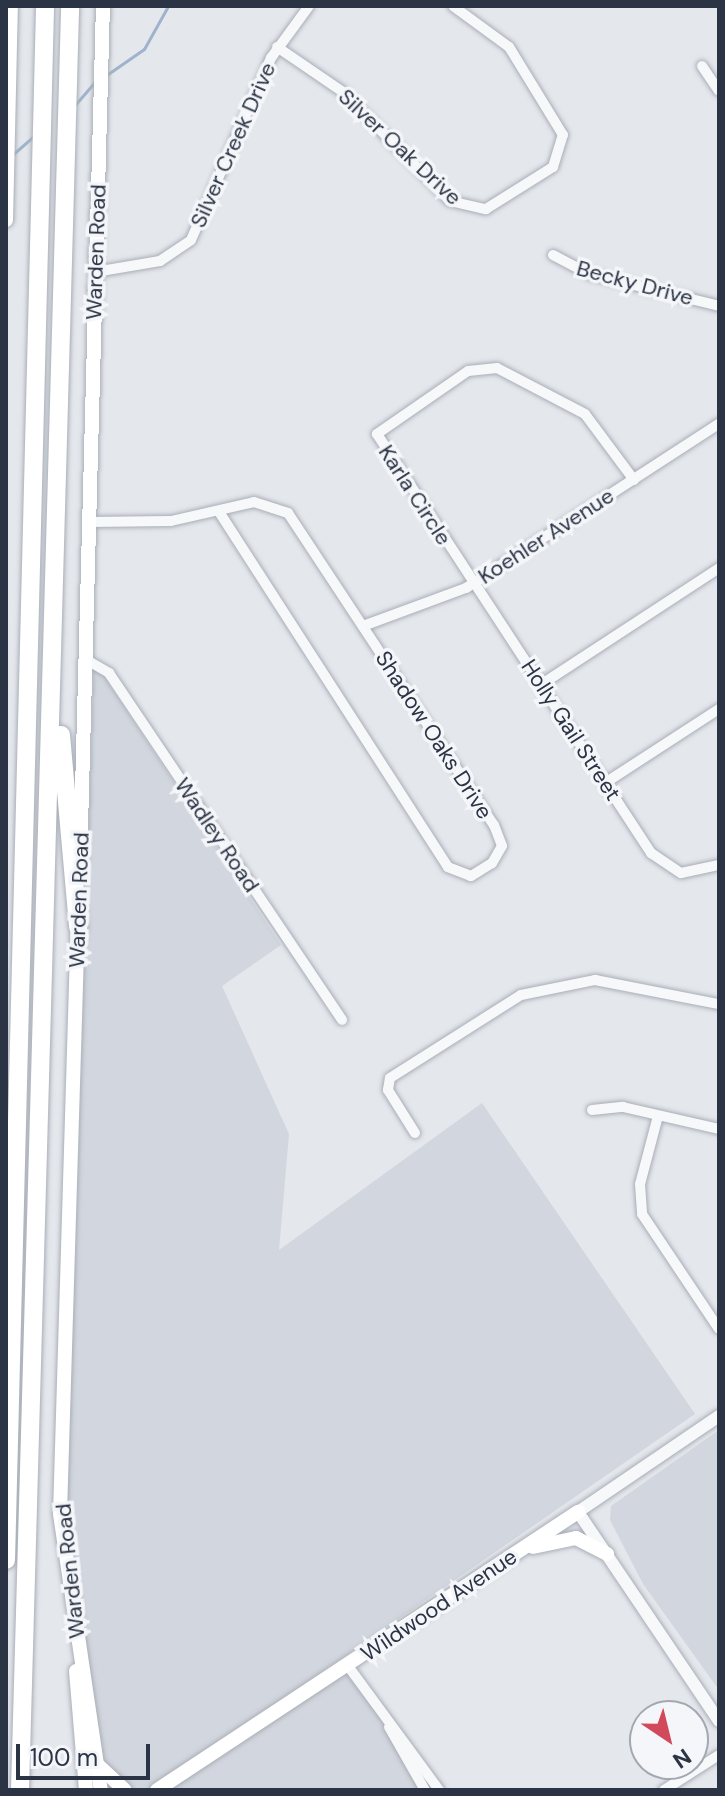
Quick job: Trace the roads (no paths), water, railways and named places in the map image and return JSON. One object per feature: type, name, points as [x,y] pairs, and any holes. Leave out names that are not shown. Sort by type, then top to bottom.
[{"type":"highway","points":[[6,1560],[45,6]]},
{"type":"highway","points":[[20,1790],[70,6]]},
{"type":"highway","points":[[54,626],[78,927]]},
{"type":"main road","points":[[6,220],[11,6]]},
{"type":"main road","name":"Warden Road","points":[[101,1790],[60,1514],[103,6]]},
{"type":"main road","name":"Wildwood Avenue","points":[[160,1788],[578,1512]]},
{"type":"main road","points":[[524,1547],[569,1538],[607,1554]]},
{"type":"main road","points":[[73,1617],[86,1790]]},
{"type":"main road","points":[[99,1766],[125,1790]]},
{"type":"main road","points":[[146,1790],[160,1788]]},
{"type":"street","name":"Silver Creek Drive","points":[[95,272],[160,261],[191,240],[277,47],[309,6]]},
{"type":"street","name":"Silver Oak Drive","points":[[277,47],[343,92],[450,201],[486,209],[553,167],[563,135],[509,47],[453,6]]},
{"type":"street","points":[[702,66],[719,91]]},
{"type":"street","name":"Becky Drive","points":[[553,255],[589,274],[719,306]]},
{"type":"street","name":"Karla Circle","points":[[472,583],[379,443],[383,424],[468,371],[497,368],[585,414],[634,480]]},
{"type":"street","name":"Koehler Avenue","points":[[363,626],[472,583],[719,424]]},
{"type":"street","name":"Shadow Oaks Drive","points":[[89,522],[171,521],[261,502],[288,513],[501,839],[497,858],[471,876],[450,870],[219,511]]},
{"type":"street","points":[[542,684],[719,568]]},
{"type":"street","name":"Holly Gail Street","points":[[472,583],[542,684],[651,853],[675,871],[719,865]]},
{"type":"street","name":"Wadley Road","points":[[85,659],[109,673],[342,1020]]},
{"type":"street","points":[[605,783],[719,709]]},
{"type":"street","points":[[415,1133],[388,1090],[390,1078],[521,995],[595,980],[719,1004]]},
{"type":"street","points":[[592,1110],[623,1107],[719,1129]]},
{"type":"street","points":[[658,1116],[640,1184],[642,1214],[719,1329]]},
{"type":"street","name":"Wildwood Avenue","points":[[578,1512],[719,1416]]},
{"type":"street","points":[[578,1512],[719,1721]]},
{"type":"street","points":[[348,1666],[439,1790]]},
{"type":"street","points":[[389,1725],[425,1790]]},
{"type":"street","points":[[664,1790],[719,1755]]},
{"type":"waterway","points":[[105,76],[144,49],[168,6]]},
{"type":"waterway","points":[[74,106],[95,82]]},
{"type":"waterway","points":[[12,155],[33,137]]}]
